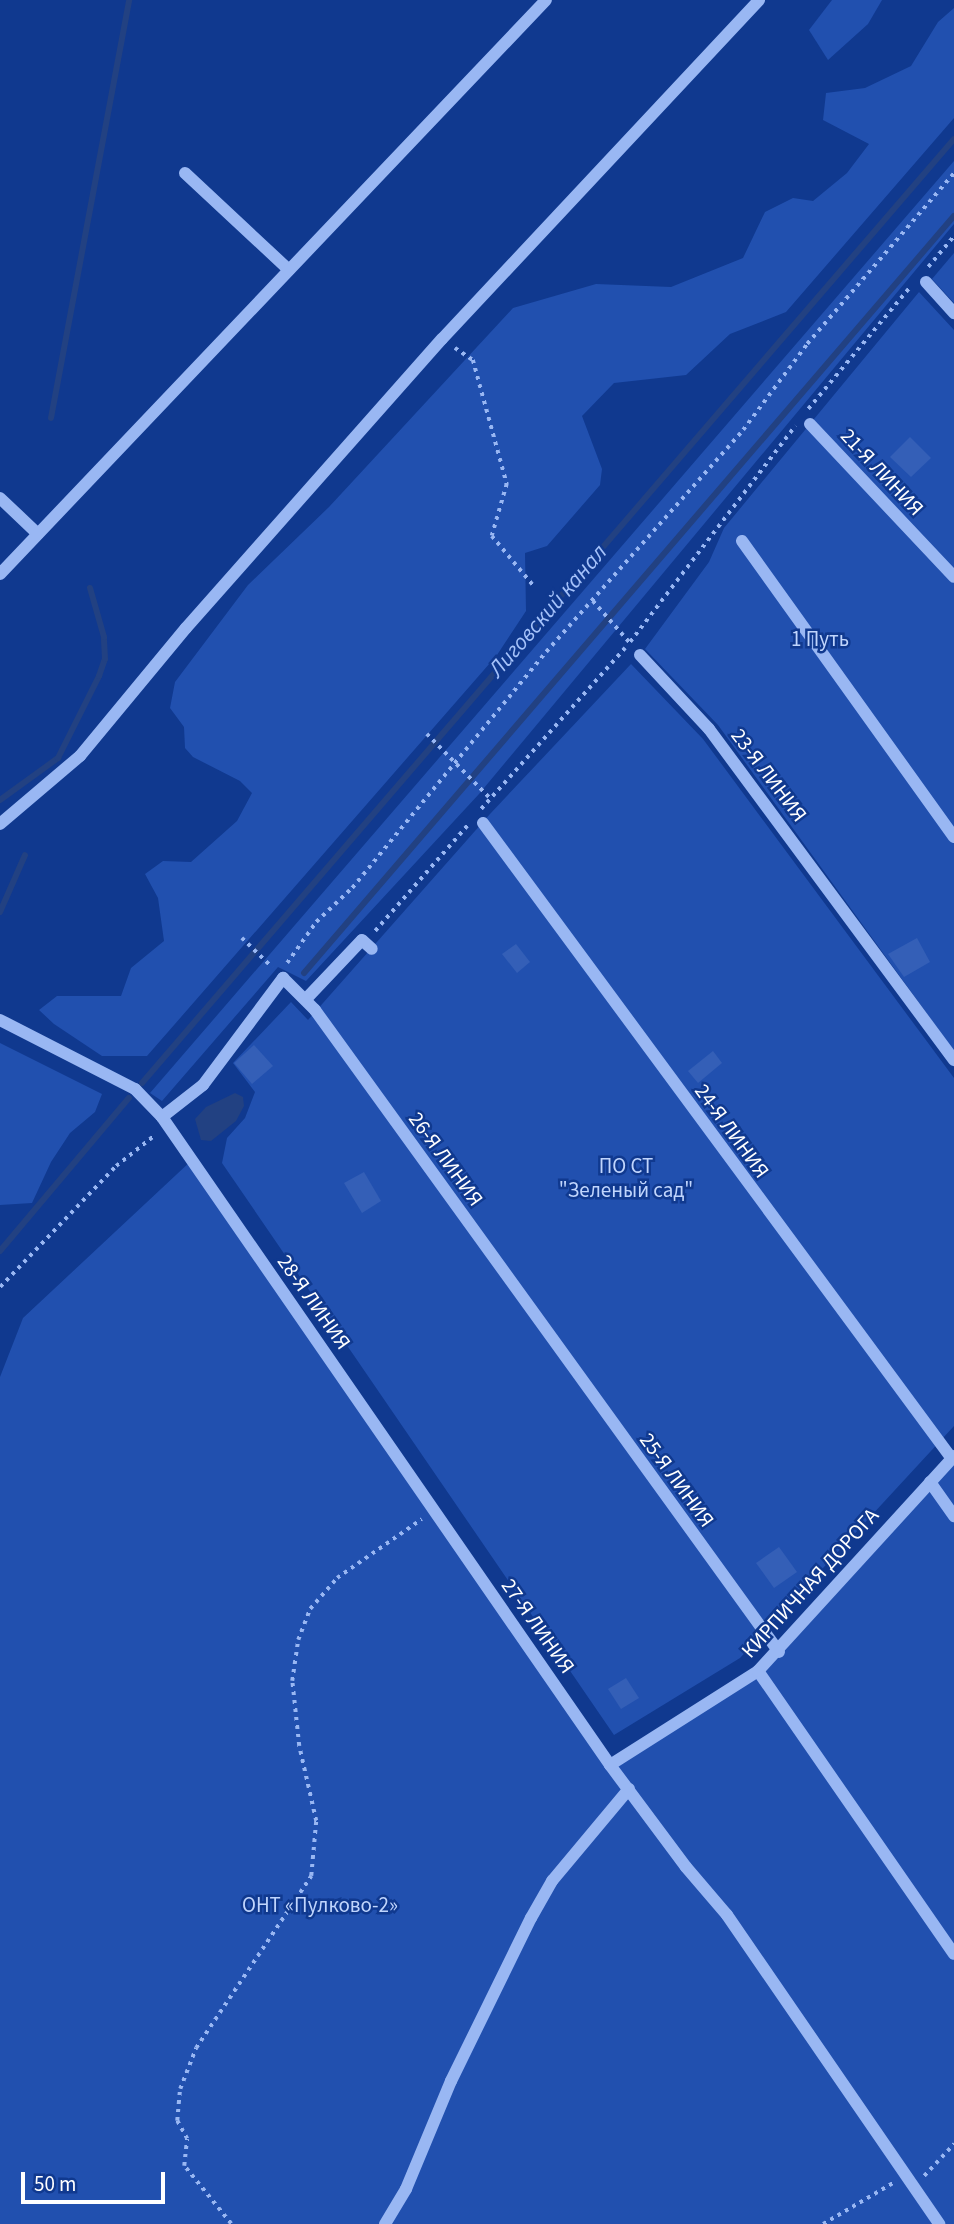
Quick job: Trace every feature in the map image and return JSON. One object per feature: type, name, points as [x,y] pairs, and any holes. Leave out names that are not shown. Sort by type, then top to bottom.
[{"type":"street","points":[[0,574],[546,0]]},
{"type":"street","points":[[0,824],[79,756],[186,628],[442,339],[759,0]]},
{"type":"street","points":[[184,173],[289,270]]},
{"type":"street","points":[[926,282],[954,313]]},
{"type":"street","name":"21-Я ЛИНИЯ","points":[[810,424],[954,577]]},
{"type":"street","points":[[0,498],[38,534]]},
{"type":"street","points":[[743,541],[954,837]]},
{"type":"street","name":"23-Я ЛИНИЯ","points":[[640,655],[709,729],[858,926],[954,1060]]},
{"type":"street","name":"24-Я ЛИНИЯ","points":[[483,823],[953,1458]]},
{"type":"street","points":[[306,999],[367,944]]},
{"type":"street","points":[[162,1116],[203,1085],[284,978]]},
{"type":"street","name":"26-Я ЛИНИЯ","points":[[284,978],[315,1010],[545,1330]]},
{"type":"street","name":"28-Я ЛИНИЯ","points":[[0,1020],[135,1089],[162,1116],[434,1510]]},
{"type":"street","name":"25-Я ЛИНИЯ","points":[[545,1330],[779,1651]]},
{"type":"street","name":"КИРПИЧНАЯ ДОРОГА","points":[[610,1765],[758,1671],[953,1458]]},
{"type":"street","points":[[930,1482],[954,1516]]},
{"type":"street","name":"27-Я ЛИНИЯ","points":[[434,1510],[610,1765],[686,1867],[727,1914],[911,2179],[939,2224]]},
{"type":"street","points":[[758,1671],[954,1954]]},
{"type":"street","points":[[385,2224],[406,2189],[491,1995],[536,1909],[552,1881],[629,1789]]},
{"type":"path","points":[[284,978],[286,964],[316,922],[352,888],[593,601],[743,430],[807,344],[954,173]]},
{"type":"path","points":[[367,944],[374,932],[490,798],[630,643],[700,556],[715,525],[954,236]]},
{"type":"path","points":[[442,339],[473,360],[507,484],[492,536],[533,585]]},
{"type":"path","points":[[593,601],[624,635]]},
{"type":"path","points":[[427,734],[490,798]]},
{"type":"path","points":[[242,938],[269,964]]},
{"type":"path","points":[[0,1287],[116,1166],[155,1135],[162,1116]]},
{"type":"path","points":[[231,2224],[184,2166],[187,2139],[177,2121],[178,2105],[196,2048],[311,1876],[316,1821],[296,1720],[292,1681],[298,1640],[310,1609],[337,1578],[374,1557],[434,1510]]},
{"type":"path","points":[[823,2224],[911,2179],[954,2144]]},
{"type":"green space","points":[[832,0],[882,0],[868,24],[828,60],[809,30]]},
{"type":"green space","points":[[954,8],[954,118],[786,312],[730,334],[686,375],[614,383],[582,416],[602,469],[600,485],[547,546],[525,553],[526,611],[497,655],[147,1056],[102,1056],[54,1024],[39,1010],[57,996],[121,996],[131,968],[164,941],[158,898],[145,874],[163,861],[191,862],[237,821],[252,793],[240,781],[193,757],[185,748],[184,727],[170,708],[175,682],[248,585],[329,507],[513,308],[596,284],[671,287],[743,258],[765,212],[793,198],[813,201],[847,173],[869,144],[823,120],[826,93],[865,88],[911,66],[938,22]]},
{"type":"green space","points":[[954,161],[954,224],[479,794],[306,981],[278,967],[162,1101],[150,1093]]},
{"type":"green space","points":[[954,253],[954,303],[932,279]]},
{"type":"green space","name":"1 Путь","points":[[919,292],[954,330],[954,1051],[718,725],[645,649],[709,562],[724,528]]},
{"type":"green space","name":"ПО СТ \"Зеленый сад\"","points":[[631,664],[703,739],[954,1078],[954,1426],[740,1658],[614,1735],[222,1163],[227,1138],[245,1118],[255,1092],[233,1063],[291,1002],[308,1020],[490,814]]},
{"type":"green space","points":[[0,1043],[102,1094],[95,1112],[70,1133],[51,1162],[32,1203],[0,1205]]},
{"type":"green space","name":"ОНТ «Пулково-2»","points":[[192,1160],[610,1765],[758,1671],[954,1456],[954,2224],[0,2224],[0,1377],[23,1318]]},
{"type":"shaded area","points":[[235,1093],[243,1097],[244,1106],[236,1121],[211,1141],[201,1140],[195,1119],[206,1107]]},
{"type":"building","points":[[910,437],[931,458],[911,477],[890,457]]},
{"type":"building","points":[[917,938],[930,962],[904,977],[888,954]]},
{"type":"building","points":[[516,944],[530,962],[517,973],[502,954]]},
{"type":"building","points":[[254,1045],[273,1066],[252,1084],[234,1063]]},
{"type":"building","points":[[713,1051],[722,1063],[698,1083],[688,1071]]},
{"type":"building","points":[[364,1172],[381,1201],[362,1213],[344,1183]]},
{"type":"building","points":[[779,1547],[797,1572],[774,1588],[756,1563]]},
{"type":"building","points":[[626,1678],[639,1698],[621,1709],[608,1689]]},
{"type":"waterway","points":[[51,418],[129,0]]},
{"type":"waterway","name":"Лиговский канал","points":[[142,1083],[954,139]]},
{"type":"waterway","points":[[304,973],[954,216]]},
{"type":"waterway","points":[[0,800],[58,758],[99,676],[105,659],[104,637],[90,588]]},
{"type":"waterway","points":[[0,912],[25,855]]},
{"type":"waterway","name":"Лиговский канал","points":[[0,1251],[129,1098]]}]
